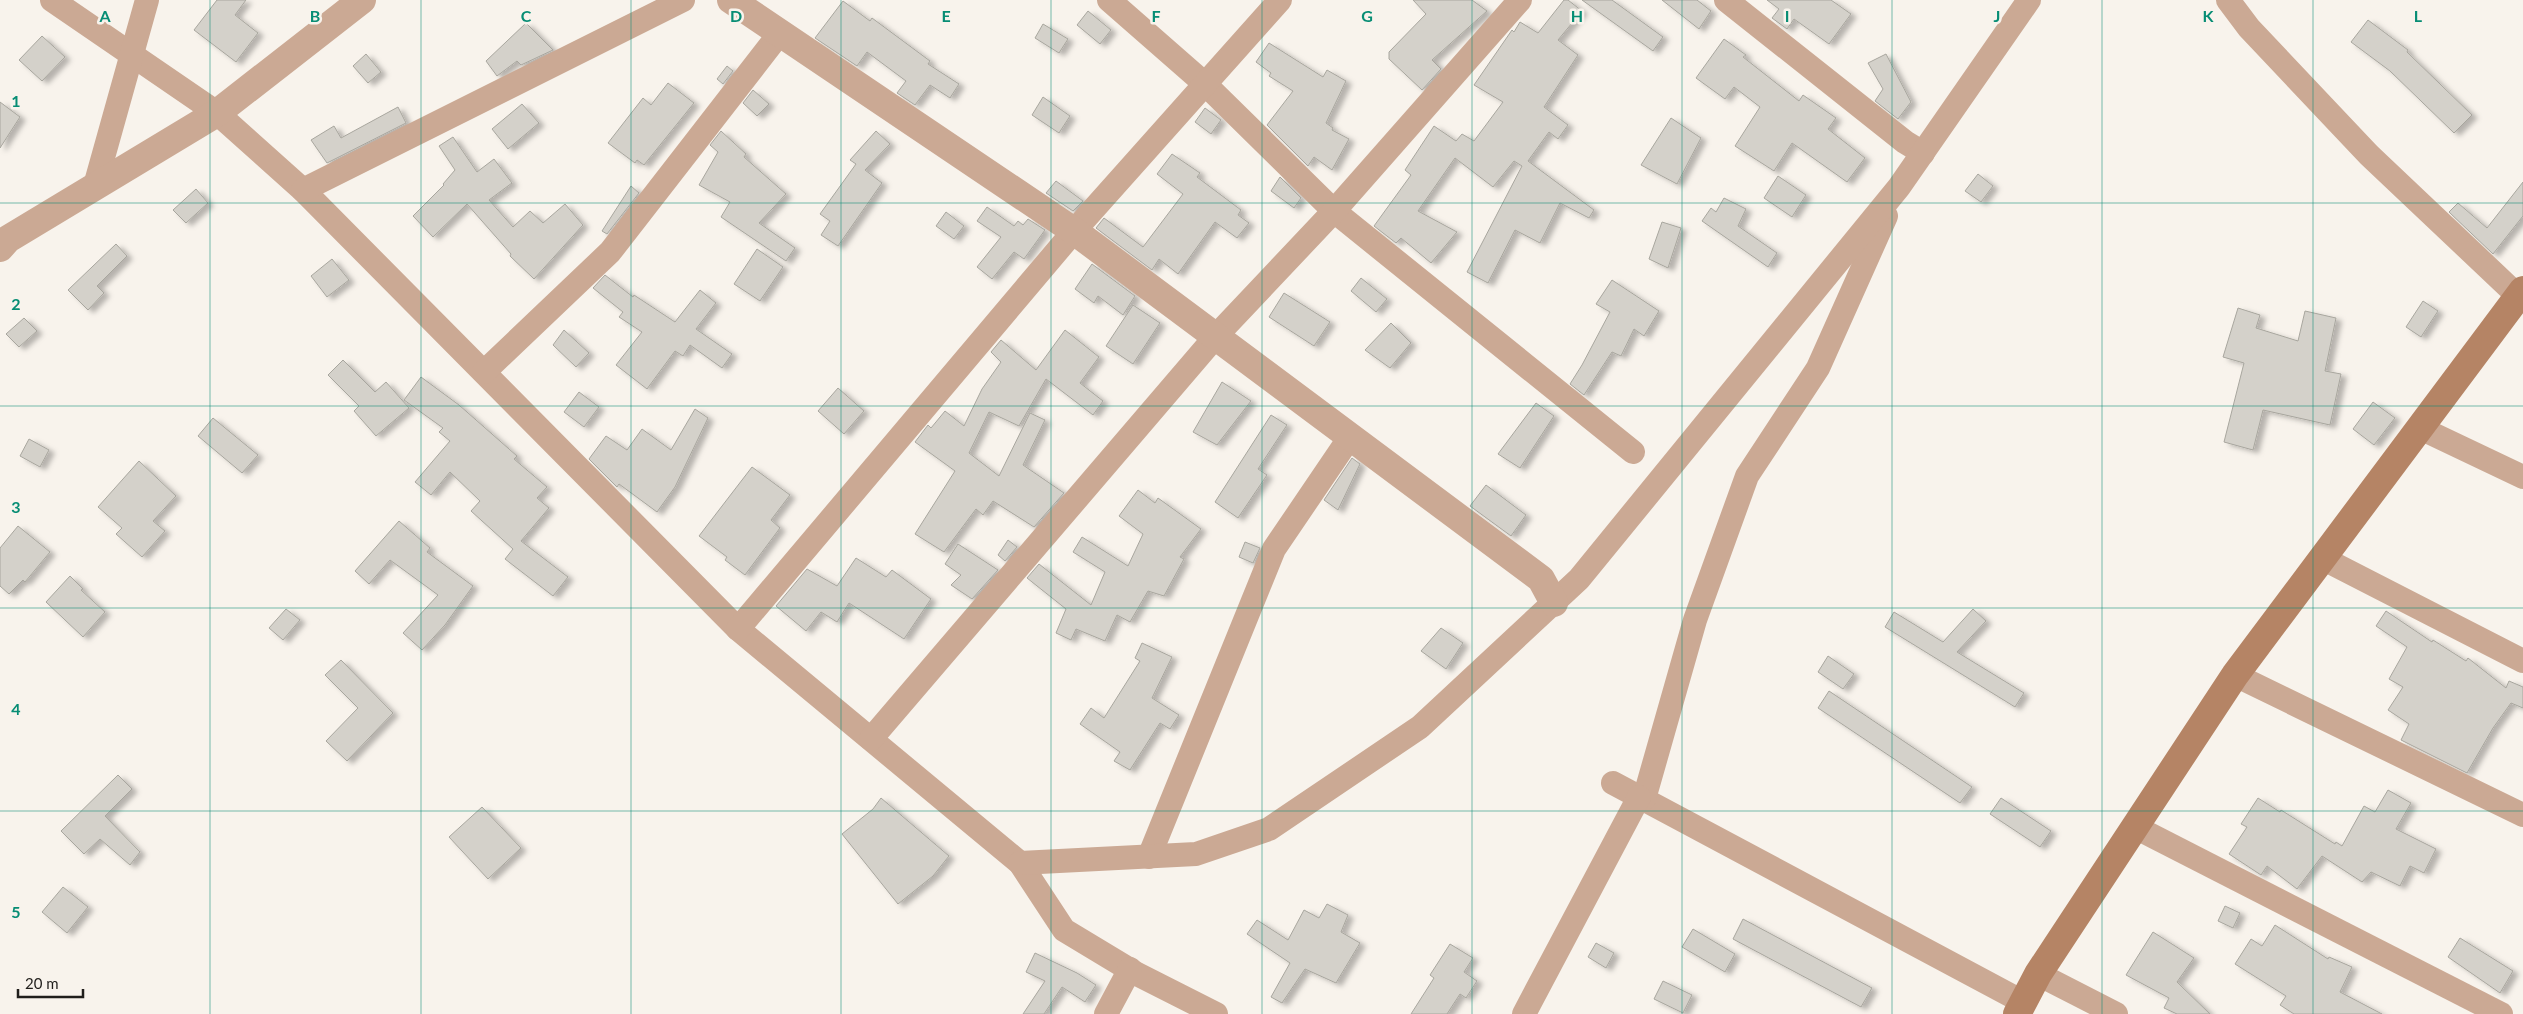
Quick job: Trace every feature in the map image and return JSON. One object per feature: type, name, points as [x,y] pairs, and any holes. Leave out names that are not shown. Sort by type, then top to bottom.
[{"type":"main road","points":[[2020,1008],[2038,974],[2235,675],[2521,293]]},
{"type":"street","points":[[52,0],[131,56],[217,113],[303,190],[738,629],[1020,863],[1064,930],[1130,969],[1216,1014]]},
{"type":"street","points":[[95,186],[147,0]]},
{"type":"street","points":[[0,248],[8,239],[217,113],[362,0]]},
{"type":"street","points":[[303,190],[683,0]]},
{"type":"street","points":[[731,0],[1074,231],[1541,579],[1554,603]]},
{"type":"street","points":[[1108,0],[1205,84],[1334,211],[1633,452]]},
{"type":"street","points":[[738,629],[1074,231],[1280,0]]},
{"type":"street","points":[[871,739],[1216,336],[1334,211],[1520,0]]},
{"type":"street","points":[[1726,0],[1904,142],[1923,153]]},
{"type":"street","points":[[1020,863],[1196,854],[1269,829],[1420,727],[1579,579],[1900,187],[2029,0]]},
{"type":"street","points":[[2228,0],[2249,28],[2369,155],[2521,293]]},
{"type":"street","points":[[484,372],[610,252],[780,33]]},
{"type":"street","points":[[1524,1014],[1642,798],[1695,620],[1747,476],[1818,368],[1900,187]]},
{"type":"street","points":[[2420,428],[2523,477]]},
{"type":"street","points":[[1149,857],[1274,549],[1350,436]]},
{"type":"street","points":[[2322,558],[2523,661]]},
{"type":"street","points":[[2235,675],[2523,815]]},
{"type":"street","points":[[1613,783],[2020,1008]]},
{"type":"street","points":[[2134,827],[2501,1014]]},
{"type":"street","points":[[1106,1014],[1130,969]]},
{"type":"street","points":[[2038,974],[2116,1014]]},
{"type":"building","points":[[217,0],[246,0],[235,15],[258,33],[236,62],[194,30]]},
{"type":"building","points":[[1413,0],[1472,0],[1487,11],[1432,60],[1441,69],[1422,90],[1389,59],[1389,52],[1426,14]]},
{"type":"building","points":[[1564,0],[1568,0],[1582,11],[1558,40],[1578,55],[1544,107],[1568,125],[1558,139],[1549,132],[1528,161],[1594,210],[1589,218],[1560,203],[1540,243],[1515,230],[1488,283],[1467,272],[1522,166],[1514,161],[1493,187],[1455,158],[1418,211],[1457,232],[1431,263],[1401,238],[1396,243],[1374,226],[1411,175],[1405,170],[1434,126],[1456,141],[1462,134],[1474,141],[1503,102],[1474,85],[1512,30],[1514,32],[1520,22],[1538,33]]},
{"type":"building","points":[[1582,0],[1612,0],[1663,37],[1653,51]]},
{"type":"building","points":[[1662,0],[1697,0],[1711,11],[1699,29]]},
{"type":"building","points":[[1767,0],[1831,0],[1851,14],[1829,44],[1794,19],[1787,29],[1772,18],[1779,9]]},
{"type":"building","points":[[843,1],[870,21],[872,18],[930,61],[928,64],[959,84],[950,98],[930,85],[915,105],[897,93],[906,81],[867,52],[857,66],[815,38]]},
{"type":"building","points":[[1088,11],[1111,30],[1100,44],[1077,25]]},
{"type":"building","points":[[2368,20],[2408,50],[2407,52],[2472,115],[2454,133],[2390,71],[2351,42]]},
{"type":"building","points":[[526,23],[553,50],[521,65],[517,61],[497,76],[486,61]]},
{"type":"building","points":[[1043,24],[1068,39],[1059,53],[1035,38]]},
{"type":"building","points":[[42,36],[65,57],[42,81],[19,60]]},
{"type":"building","points":[[1724,39],[1746,55],[1743,57],[1799,101],[1803,95],[1836,118],[1828,129],[1865,158],[1847,182],[1792,143],[1774,171],[1735,146],[1760,107],[1734,87],[1725,99],[1696,78]]},
{"type":"building","points":[[1269,43],[1323,77],[1327,70],[1346,81],[1326,123],[1333,128],[1332,130],[1349,139],[1332,170],[1314,157],[1308,166],[1267,125],[1293,91],[1269,76],[1271,73],[1256,62]]},
{"type":"building","points":[[366,54],[381,72],[368,83],[353,66]]},
{"type":"building","points":[[1886,54],[1911,102],[1898,119],[1875,101],[1883,89],[1868,63]]},
{"type":"building","points":[[727,66],[733,71],[723,84],[717,79]]},
{"type":"building","points":[[668,83],[694,103],[644,165],[637,160],[635,163],[608,143],[643,98],[651,105]]},
{"type":"building","points":[[753,90],[769,104],[757,116],[743,103]]},
{"type":"building","points":[[1043,97],[1070,116],[1059,133],[1032,115]]},
{"type":"building","points":[[0,102],[20,117],[0,148]]},
{"type":"building","points":[[522,104],[539,123],[508,149],[492,129]]},
{"type":"building","points":[[398,107],[406,123],[327,163],[311,140],[334,126],[341,138]]},
{"type":"building","points":[[1205,108],[1221,120],[1211,134],[1195,122]]},
{"type":"building","points":[[1671,118],[1701,138],[1677,184],[1641,165]]},
{"type":"building","points":[[721,131],[746,154],[744,157],[786,194],[759,223],[795,248],[786,261],[721,217],[730,202],[699,185],[718,152],[710,145]]},
{"type":"building","points":[[876,131],[890,144],[865,170],[882,183],[838,246],[821,235],[830,221],[820,214],[856,164],[850,160]]},
{"type":"building","points":[[453,137],[477,172],[494,159],[512,183],[489,200],[513,227],[530,211],[543,223],[565,204],[583,225],[534,279],[510,256],[511,254],[467,204],[433,237],[413,216],[444,185],[455,170],[439,146]]},
{"type":"building","points":[[1172,154],[1200,173],[1197,177],[1241,210],[1238,215],[1249,223],[1237,238],[1215,222],[1178,274],[1159,259],[1152,270],[1096,228],[1104,218],[1143,247],[1183,194],[1157,174]]},
{"type":"building","points":[[1978,174],[1993,186],[1981,202],[1965,191]]},
{"type":"building","points":[[1778,176],[1806,195],[1792,217],[1764,198]]},
{"type":"building","points":[[1280,177],[1301,198],[1294,208],[1271,191]]},
{"type":"building","points":[[1056,181],[1083,201],[1073,211],[1046,193]]},
{"type":"building","points":[[2523,182],[2523,216],[2493,254],[2449,212],[2458,203],[2487,228]]},
{"type":"building","points":[[631,186],[639,193],[607,234],[602,231]]},
{"type":"building","points":[[196,189],[208,203],[186,223],[173,210]]},
{"type":"building","points":[[1724,198],[1746,209],[1738,226],[1777,253],[1768,267],[1702,221],[1711,208],[1716,212]]},
{"type":"building","points":[[987,207],[1014,226],[1018,221],[1023,225],[1028,219],[1045,230],[1024,259],[1014,252],[992,279],[977,267],[1001,237],[977,221]]},
{"type":"building","points":[[946,212],[964,226],[954,239],[936,226]]},
{"type":"building","points":[[1662,222],[1681,228],[1668,268],[1649,259]]},
{"type":"building","points":[[116,244],[127,256],[97,286],[104,293],[88,310],[68,290]]},
{"type":"building","points":[[757,249],[783,267],[760,301],[734,284]]},
{"type":"building","points":[[332,259],[349,280],[327,297],[311,276]]},
{"type":"building","points":[[1092,264],[1135,296],[1123,315],[1098,296],[1094,303],[1075,289]]},
{"type":"building","points":[[605,275],[633,297],[634,295],[675,322],[700,290],[716,303],[696,329],[732,354],[722,368],[690,345],[683,356],[675,351],[647,389],[616,365],[642,332],[619,317],[623,312],[593,288]]},
{"type":"building","points":[[1361,278],[1387,299],[1376,312],[1351,291]]},
{"type":"building","points":[[1612,280],[1659,311],[1644,336],[1634,329],[1621,356],[1612,352],[1584,395],[1570,384],[1610,312],[1596,304]]},
{"type":"building","points":[[1284,293],[1330,322],[1314,346],[1269,317]]},
{"type":"building","points":[[2423,301],[2438,311],[2421,337],[2406,327]]},
{"type":"building","points":[[1133,305],[1160,323],[1133,364],[1106,346]]},
{"type":"building","points":[[2238,308],[2260,315],[2256,328],[2298,341],[2305,311],[2336,318],[2325,371],[2341,374],[2330,425],[2263,410],[2253,450],[2224,442],[2244,363],[2223,357]]},
{"type":"building","points":[[24,318],[37,331],[19,347],[6,334]]},
{"type":"building","points":[[1391,323],[1411,343],[1390,368],[1365,350]]},
{"type":"building","points":[[564,330],[589,353],[576,367],[553,345]]},
{"type":"building","points":[[1065,330],[1099,357],[1080,383],[1103,401],[1093,415],[1046,379],[1019,426],[989,412],[969,453],[999,476],[1030,413],[1045,420],[1023,465],[1064,493],[1034,527],[993,501],[983,515],[976,509],[944,552],[915,534],[955,471],[915,442],[928,425],[931,428],[945,411],[964,426],[982,389],[1001,362],[991,352],[1001,340],[1036,370]]},
{"type":"building","points":[[343,360],[375,392],[386,382],[409,408],[376,436],[354,411],[359,406],[328,375]]},
{"type":"building","points":[[421,377],[459,405],[517,456],[514,459],[547,487],[537,498],[549,508],[521,541],[568,577],[553,596],[505,559],[513,549],[471,511],[480,501],[450,472],[431,495],[415,482],[450,441],[439,432],[443,428],[404,400]]},
{"type":"building","points":[[1222,382],[1251,401],[1217,445],[1193,432]]},
{"type":"building","points":[[838,388],[864,411],[844,434],[818,411]]},
{"type":"building","points":[[579,392],[599,407],[584,427],[564,412]]},
{"type":"building","points":[[2373,402],[2395,418],[2374,445],[2353,429]]},
{"type":"building","points":[[1536,403],[1554,416],[1520,468],[1498,454]]},
{"type":"building","points":[[695,409],[708,418],[675,487],[657,512],[619,484],[617,487],[589,459],[606,436],[627,450],[642,429],[671,450]]},
{"type":"building","points":[[1271,415],[1287,425],[1258,469],[1267,475],[1238,518],[1215,502]]},
{"type":"building","points":[[213,418],[258,455],[242,473],[198,436]]},
{"type":"building","points":[[29,439],[49,450],[40,467],[20,456]]},
{"type":"building","points":[[1352,458],[1360,464],[1338,510],[1324,500]]},
{"type":"building","points":[[139,461],[176,496],[153,521],[165,531],[142,557],[116,534],[122,528],[98,507]]},
{"type":"building","points":[[752,467],[790,495],[771,520],[780,528],[745,575],[725,560],[727,557],[699,536]]},
{"type":"building","points":[[1486,485],[1526,515],[1511,536],[1470,506]]},
{"type":"building","points":[[1138,490],[1155,503],[1158,498],[1201,529],[1180,557],[1184,559],[1164,596],[1148,591],[1130,622],[1117,615],[1105,641],[1076,629],[1071,640],[1056,633],[1066,609],[1027,578],[1039,564],[1091,605],[1105,572],[1073,552],[1082,537],[1128,566],[1143,534],[1119,516]]},
{"type":"building","points":[[399,521],[430,548],[427,552],[473,586],[445,625],[422,650],[403,633],[438,595],[390,560],[369,584],[355,571]]},
{"type":"building","points":[[18,526],[50,552],[25,582],[23,580],[9,594],[0,586],[0,548]]},
{"type":"building","points":[[1008,540],[1017,547],[1005,561],[998,555]]},
{"type":"building","points":[[1245,542],[1260,548],[1253,563],[1239,557]]},
{"type":"building","points":[[958,544],[998,570],[972,599],[951,585],[961,575],[945,564]]},
{"type":"building","points":[[856,558],[886,577],[892,570],[931,599],[904,639],[849,603],[837,622],[821,612],[806,631],[776,606],[807,569],[837,586]]},
{"type":"building","points":[[70,576],[83,589],[81,590],[105,612],[83,637],[46,602]]},
{"type":"building","points":[[286,609],[300,620],[283,640],[269,628]]},
{"type":"building","points":[[1973,609],[1986,621],[1957,652],[2024,693],[2015,707],[1885,627],[1894,612],[1943,642]]},
{"type":"building","points":[[2386,611],[2432,642],[2433,640],[2466,661],[2468,658],[2506,688],[2509,681],[2523,687],[2523,708],[2511,703],[2493,728],[2467,773],[2401,740],[2409,724],[2388,710],[2403,687],[2389,679],[2407,647],[2376,626]]},
{"type":"building","points":[[1441,628],[1463,643],[1446,669],[1421,651]]},
{"type":"building","points":[[1142,643],[1172,657],[1152,698],[1179,715],[1170,729],[1160,723],[1130,770],[1114,761],[1120,752],[1080,724],[1091,708],[1104,718],[1140,661],[1135,658]]},
{"type":"building","points":[[1828,656],[1854,674],[1843,689],[1818,672]]},
{"type":"building","points":[[341,660],[393,713],[347,761],[326,741],[358,708],[325,675]]},
{"type":"building","points":[[1829,691],[1972,787],[1960,803],[1818,708]]},
{"type":"building","points":[[118,775],[132,789],[105,816],[140,852],[130,865],[100,839],[84,854],[61,831]]},
{"type":"building","points":[[2388,790],[2411,803],[2396,829],[2436,849],[2424,873],[2410,866],[2400,886],[2371,872],[2362,882],[2322,856],[2297,889],[2267,866],[2261,875],[2229,854],[2247,827],[2241,824],[2258,798],[2335,844],[2336,842],[2342,846],[2364,806],[2375,812]]},
{"type":"building","points":[[881,798],[949,856],[933,876],[898,904],[842,834],[873,809]]},
{"type":"building","points":[[2001,798],[2051,831],[2040,847],[1990,814]]},
{"type":"building","points":[[482,807],[521,848],[488,879],[449,837]]},
{"type":"building","points":[[63,887],[88,907],[67,933],[42,912]]},
{"type":"building","points":[[1327,904],[1348,915],[1341,932],[1360,943],[1336,983],[1305,969],[1282,1003],[1271,997],[1290,963],[1247,934],[1257,920],[1288,940],[1304,910],[1319,918]]},
{"type":"building","points":[[2225,906],[2240,913],[2233,928],[2218,921]]},
{"type":"building","points":[[1743,919],[1872,988],[1861,1007],[1733,939]]},
{"type":"building","points":[[2275,925],[2328,959],[2329,957],[2352,967],[2340,992],[2382,1014],[2294,1014],[2280,1005],[2286,996],[2235,964],[2251,939],[2262,946]]},
{"type":"building","points":[[1693,929],[1735,954],[1725,972],[1682,947]]},
{"type":"building","points":[[2153,932],[2194,958],[2177,982],[2210,1014],[2177,1014],[2164,1008],[2169,998],[2126,975]]},
{"type":"building","points":[[2460,938],[2513,971],[2500,993],[2448,957]]},
{"type":"building","points":[[1596,943],[1614,953],[1606,968],[1588,957]]},
{"type":"building","points":[[1450,944],[1473,958],[1464,972],[1477,981],[1466,998],[1460,994],[1447,1014],[1411,1014],[1434,978],[1430,975]]},
{"type":"building","points":[[1035,953],[1077,973],[1096,985],[1085,1002],[1062,987],[1044,1014],[1023,1014],[1045,981],[1026,972]]},
{"type":"building","points":[[1663,981],[1692,995],[1683,1013],[1654,999]]}]
